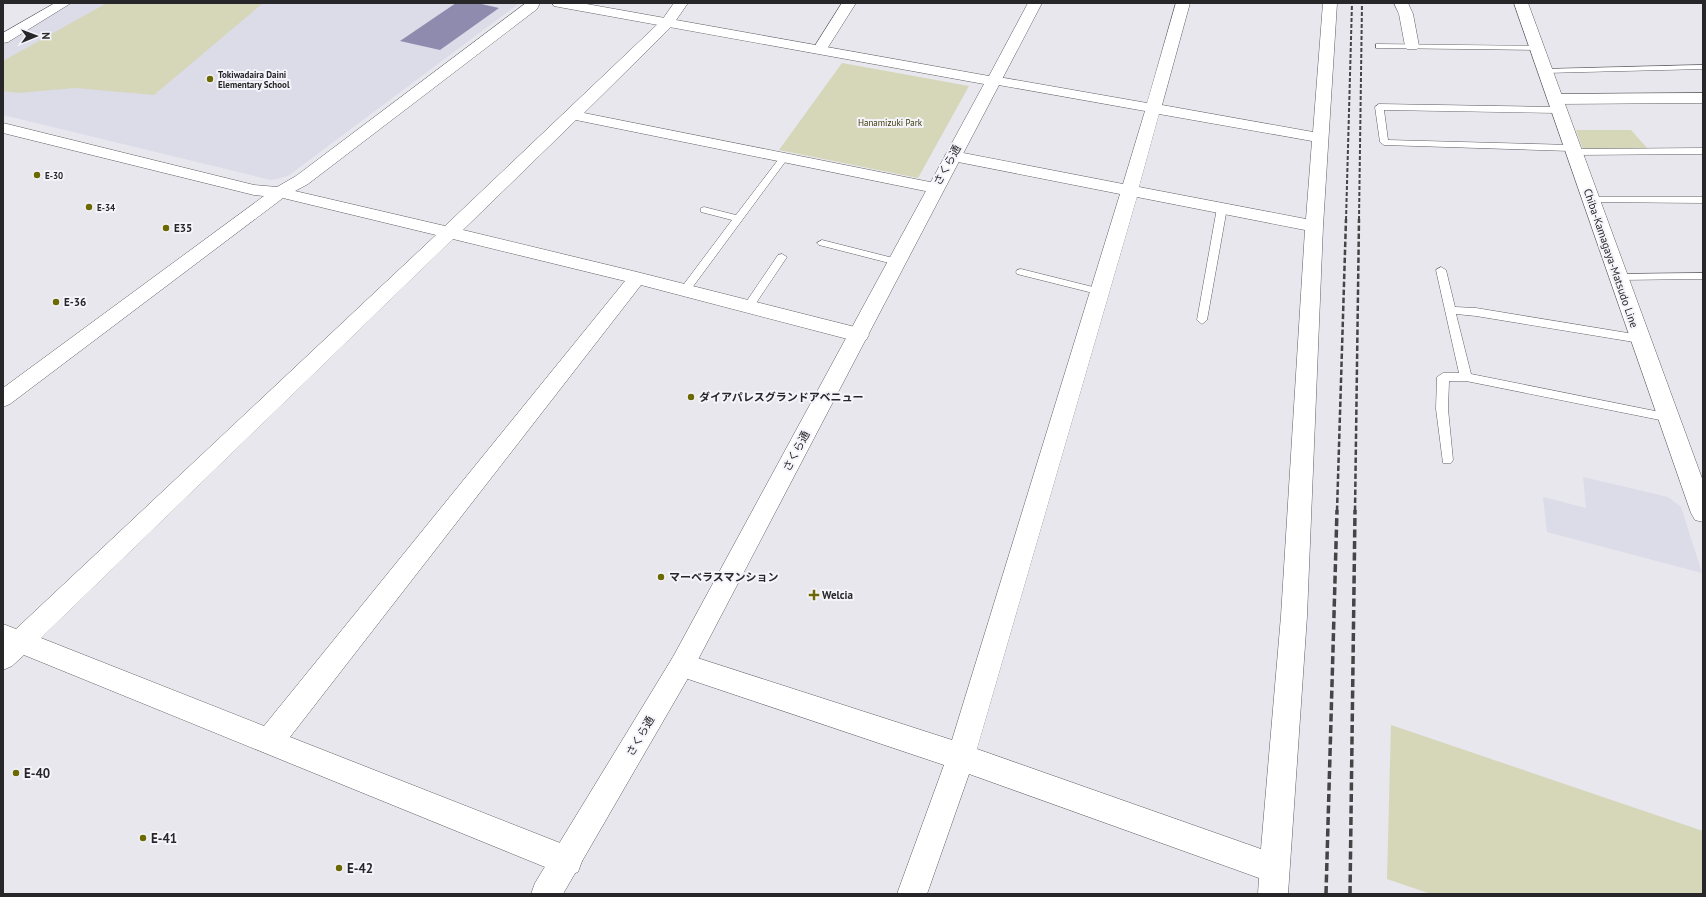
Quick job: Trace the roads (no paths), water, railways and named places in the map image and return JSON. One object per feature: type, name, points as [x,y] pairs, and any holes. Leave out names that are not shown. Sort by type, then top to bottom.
[{"type":"street","points":[[3,39],[64,3]]},
{"type":"street","points":[[3,399],[280,192],[302,180],[532,6],[533,3]]},
{"type":"street","points":[[559,3],[1320,138]]},
{"type":"street","points":[[567,861],[270,741],[9,645],[573,115],[667,23],[681,3]]},
{"type":"street","points":[[820,50],[849,3]]},
{"type":"street","name":"さくら通","points":[[546,894],[567,861],[682,665],[1035,3]]},
{"type":"street","points":[[912,894],[961,757],[1101,292],[1128,190],[1183,3]]},
{"type":"street","points":[[682,665],[961,757],[1274,881],[1294,616],[1314,226],[1330,3]]},
{"type":"street","points":[[1401,3],[1406,14],[1412,46]]},
{"type":"street","name":"Chiba-Kamagaya-Matsudo Line","points":[[1521,3],[1572,150],[1670,418],[1703,513]]},
{"type":"street","points":[[1557,104],[1703,98]]},
{"type":"street","points":[[573,115],[935,188]]},
{"type":"street","points":[[3,128],[254,190],[280,192],[449,232],[685,290],[859,335]]},
{"type":"street","points":[[953,156],[1314,226]]},
{"type":"street","points":[[270,741],[637,278]]},
{"type":"lane","points":[[1379,46],[1537,48]]},
{"type":"lane","points":[[1545,71],[1703,67]]},
{"type":"lane","points":[[1557,104],[1379,107],[1384,142],[1572,150],[1703,151]]},
{"type":"lane","points":[[685,290],[784,158]]},
{"type":"lane","points":[[1591,200],[1703,200]]},
{"type":"lane","points":[[1202,320],[1222,208]]},
{"type":"lane","points":[[704,210],[739,219]]},
{"type":"lane","points":[[822,244],[896,262]]},
{"type":"lane","points":[[748,307],[782,257]]},
{"type":"lane","points":[[1441,270],[1466,377]]},
{"type":"lane","points":[[1021,272],[1101,292]]},
{"type":"lane","points":[[1618,277],[1703,276]]},
{"type":"lane","points":[[1450,310],[1476,312],[1640,339]]},
{"type":"lane","points":[[1447,460],[1442,409],[1443,377],[1466,377],[1670,418]]},
{"type":"railway","points":[[1346,220],[1352,3]]},
{"type":"railway","points":[[1359,220],[1362,3]]},
{"type":"railway","points":[[1337,511],[1346,219]]},
{"type":"railway","points":[[1355,511],[1359,219]]},
{"type":"railway","points":[[1326,894],[1337,510]]},
{"type":"railway","points":[[1350,894],[1355,510]]},
{"type":"place","name":"Tokiwadaira Daini Elementary School","points":[[210,79]]},
{"type":"place","name":"E-30","points":[[37,175]]},
{"type":"place","name":"E-34","points":[[89,207]]},
{"type":"place","name":"E35","points":[[166,228]]},
{"type":"place","name":"E-36","points":[[56,302]]},
{"type":"place","name":"ダイアパレスグランドアベニュー","points":[[691,397]]},
{"type":"place","name":"マーベラスマンション","points":[[661,577]]},
{"type":"place","name":"Welcia","points":[[814,595]]},
{"type":"place","name":"E-40","points":[[16,773]]},
{"type":"place","name":"E-41","points":[[143,838]]},
{"type":"place","name":"E-42","points":[[339,868]]},
{"type":"park label","name":"Hanamizuki Park","points":[[890,122]]}]
